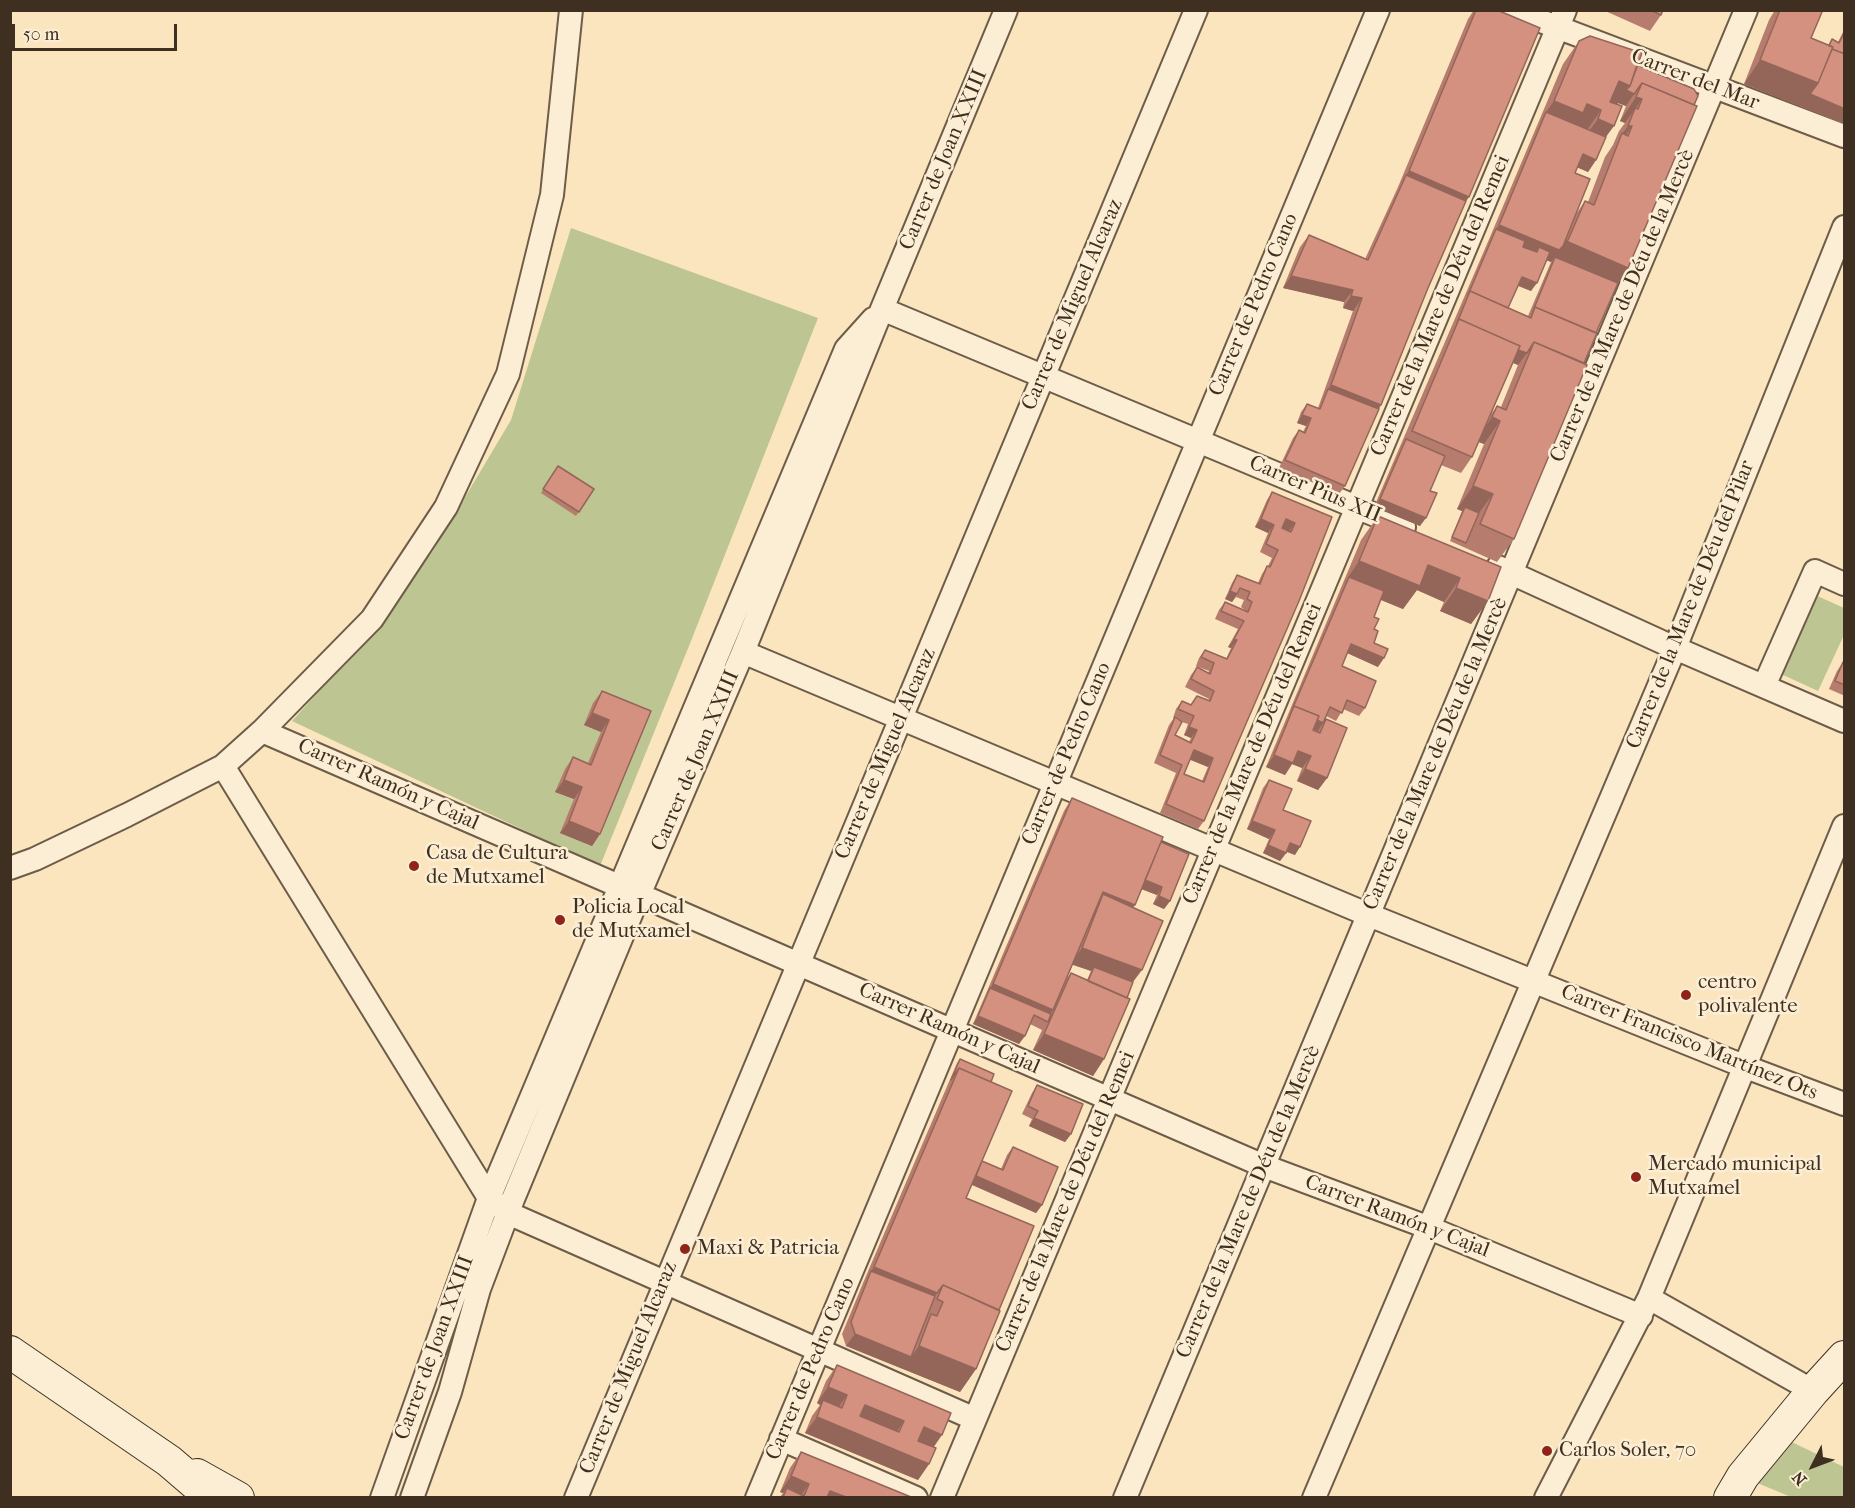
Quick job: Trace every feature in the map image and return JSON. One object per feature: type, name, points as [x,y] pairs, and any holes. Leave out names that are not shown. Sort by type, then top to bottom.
[{"type":"street","points":[[10,868],[35,859],[127,815],[223,766],[262,731],[372,619],[446,507],[508,374],[552,195],[571,10]]},
{"type":"street","name":"Carrer de Joan XXIII","points":[[382,1497],[489,1198],[743,652],[1006,10]]},
{"type":"street","name":"Carrer de Miguel Alcaraz","points":[[576,1497],[1196,10]]},
{"type":"street","name":"Carrer de Pedro Cano","points":[[757,1497],[1378,10]]},
{"type":"street","name":"Carrer del Mar","points":[[1512,10],[1561,19],[1714,87],[1845,136]]},
{"type":"street","name":"Carrer de la Mare de Déu de la Mercè","points":[[1125,1497],[1746,10]]},
{"type":"street","name":"Carrer de la Mare de Déu del Remei","points":[[942,1497],[1561,19]]},
{"type":"street","name":"Carrer de la Mare de Déu del Pilar","points":[[1314,1497],[1675,648],[1845,227]]},
{"type":"street","name":"Carrer de Joan XXIII","points":[[412,1497],[450,1392],[479,1289],[630,891],[846,349],[882,309]]},
{"type":"street","name":"Carrer Pius XII","points":[[882,309],[1419,534]]},
{"type":"street","points":[[1481,560],[1845,722]]},
{"type":"street","points":[[1764,686],[1815,571],[1845,585]]},
{"type":"street","name":"Carrer Francisco Martínez Ots","points":[[743,652],[1369,915],[1746,1067],[1845,1104]]},
{"type":"street","name":"Carrer Ramón y Cajal","points":[[262,731],[1264,1166],[1645,1307],[1813,1391]]},
{"type":"street","points":[[223,766],[489,1198],[511,1206],[665,1282],[975,1419]]},
{"type":"street","points":[[1546,1497],[1645,1307],[1845,826]]},
{"type":"street","points":[[10,1352],[169,1461],[212,1497]]},
{"type":"street","points":[[1737,1487],[1813,1391],[1845,1357]]},
{"type":"street","points":[[781,1439],[916,1497]]},
{"type":"street","points":[[169,1461],[238,1497]]},
{"type":"green space","points":[[571,228],[818,318],[600,866],[292,721],[370,635],[433,551],[511,420]]},
{"type":"green space","points":[[1804,590],[1844,608],[1844,635],[1818,691],[1768,668]]},
{"type":"green space","points":[[1777,1435],[1844,1467],[1844,1497],[1791,1497],[1743,1477]]},
{"type":"building","points":[[1476,10],[1497,10],[1540,28],[1469,197],[1409,171]]},
{"type":"building","points":[[1650,10],[1663,10],[1661,15]]},
{"type":"building","points":[[1780,10],[1819,10],[1822,12],[1811,38],[1833,47],[1818,83],[1760,60]]},
{"type":"building","points":[[1845,31],[1845,54],[1829,46],[1832,39],[1839,43]]},
{"type":"building","points":[[1590,36],[1642,53],[1630,86],[1619,81],[1610,102],[1622,106],[1614,126],[1598,119],[1601,110],[1587,104],[1583,113],[1554,101],[1579,41]]},
{"type":"building","points":[[1832,49],[1845,54],[1845,109],[1810,94],[1818,83]]},
{"type":"building","points":[[1637,65],[1694,89],[1698,96],[1694,105],[1642,83],[1634,94],[1626,90],[1630,86]]},
{"type":"building","points":[[1642,83],[1697,106],[1628,268],[1566,241],[1585,201],[1594,205],[1622,133],[1628,136],[1632,126],[1628,126],[1635,108],[1638,109],[1642,99],[1636,97]]},
{"type":"building","points":[[1546,112],[1606,137],[1596,160],[1583,154],[1575,173],[1590,179],[1563,246],[1559,250],[1499,225]]},
{"type":"building","points":[[1406,175],[1466,201],[1381,405],[1331,385],[1362,298],[1351,296],[1353,290],[1291,276],[1309,235],[1368,260]]},
{"type":"building","points":[[1496,229],[1525,241],[1523,247],[1537,252],[1539,247],[1550,252],[1537,283],[1522,277],[1508,308],[1470,291],[1468,295]]},
{"type":"building","points":[[1555,257],[1618,283],[1596,333],[1535,307],[1533,311]]},
{"type":"building","points":[[1470,291],[1531,318],[1535,307],[1597,333],[1584,363],[1534,342],[1527,353],[1518,350],[1520,346],[1459,319],[1457,323]]},
{"type":"building","points":[[1459,319],[1520,346],[1472,457],[1412,431]]},
{"type":"building","points":[[1534,342],[1587,365],[1514,539],[1480,524],[1493,494],[1473,486],[1500,421],[1492,417],[1497,406],[1506,410]]},
{"type":"building","points":[[1328,389],[1379,409],[1345,486],[1285,460],[1299,430],[1305,433],[1311,418],[1302,415],[1307,404],[1320,409]]},
{"type":"building","points":[[1406,439],[1445,456],[1430,491],[1437,493],[1426,518],[1380,499]]},
{"type":"building","points":[[558,466],[594,489],[579,512],[543,489]]},
{"type":"building","points":[[1272,492],[1332,517],[1299,601],[1204,821],[1166,804],[1182,765],[1160,755],[1175,717],[1182,722],[1175,735],[1191,743],[1197,730],[1189,727],[1194,716],[1178,709],[1182,701],[1191,705],[1197,696],[1210,701],[1214,691],[1191,679],[1197,667],[1210,674],[1214,663],[1201,657],[1205,650],[1227,659],[1237,640],[1234,639],[1244,621],[1221,611],[1225,602],[1248,612],[1252,602],[1247,599],[1250,592],[1240,588],[1237,594],[1230,591],[1237,575],[1260,584],[1267,566],[1270,567],[1278,550],[1266,544],[1274,525],[1261,519]],"holes":[[[1286,519],[1295,523],[1291,532],[1282,528]],[[1194,750],[1213,758],[1204,782],[1184,774]]]},
{"type":"building","points":[[1465,507],[1479,513],[1466,543],[1452,537]]},
{"type":"building","points":[[1378,516],[1501,567],[1488,601],[1456,588],[1460,578],[1428,565],[1420,586],[1359,561]]},
{"type":"building","points":[[1349,577],[1384,591],[1374,617],[1379,619],[1374,629],[1378,631],[1374,643],[1388,649],[1384,658],[1351,644],[1342,666],[1376,681],[1365,708],[1347,700],[1342,713],[1330,707],[1323,723],[1317,720],[1319,716],[1294,706],[1292,710]]},
{"type":"building","points":[[1843,662],[1845,663],[1845,685],[1835,681]]},
{"type":"building","points":[[602,691],[651,711],[600,834],[569,821],[582,787],[564,780],[573,757],[591,765],[609,720],[592,713]]},
{"type":"building","points":[[1294,706],[1319,716],[1313,730],[1320,733],[1326,719],[1347,728],[1327,778],[1305,769],[1311,756],[1298,751],[1293,763],[1274,755]]},
{"type":"building","points":[[1269,780],[1292,789],[1283,810],[1311,821],[1300,847],[1290,843],[1286,853],[1268,845],[1275,830],[1252,821]]},
{"type":"building","points":[[1072,798],[1163,837],[1135,905],[1103,892],[1053,1010],[993,984]]},
{"type":"building","points":[[1161,842],[1189,854],[1170,901],[1159,896],[1162,887],[1145,880]]},
{"type":"building","points":[[1103,894],[1163,921],[1142,970],[1082,948]]},
{"type":"building","points":[[1094,967],[1133,982],[1127,998],[1088,981]]},
{"type":"building","points":[[1071,973],[1130,999],[1104,1059],[1044,1034]]},
{"type":"building","points":[[990,988],[1051,1014],[1048,1022],[1034,1015],[1025,1036],[978,1016]]},
{"type":"building","points":[[960,1059],[994,1074],[991,1082],[959,1068],[951,1080]]},
{"type":"building","points":[[959,1068],[1012,1091],[966,1198],[1034,1226],[999,1310],[943,1285],[937,1293],[874,1267]]},
{"type":"building","points":[[1037,1085],[1083,1104],[1071,1134],[1034,1118],[1038,1111],[1028,1106]]},
{"type":"building","points":[[1013,1147],[1058,1167],[1042,1205],[976,1176],[982,1161],[1003,1170]]},
{"type":"building","points":[[871,1271],[935,1296],[911,1357],[855,1334],[851,1322]]},
{"type":"building","points":[[943,1285],[1000,1311],[976,1369],[919,1346],[931,1314],[937,1316],[943,1302],[937,1299]]},
{"type":"building","points":[[837,1365],[951,1413],[942,1435],[924,1427],[918,1441],[936,1448],[929,1464],[817,1417],[823,1400],[842,1408],[847,1395],[828,1387]],"holes":[[[865,1405],[904,1421],[899,1432],[860,1416]]]},
{"type":"building","points":[[801,1452],[911,1497],[846,1497],[830,1491],[827,1497],[783,1497],[787,1488],[804,1496],[809,1484],[791,1476]]},
{"type":"place","name":"Casa de Cultura de Mutxamel","points":[[414,866]]},
{"type":"place","name":"Policia Local de Mutxamel","points":[[560,920]]},
{"type":"place","name":"centro polivalente","points":[[1686,995]]},
{"type":"place","name":"Mercado municipal Mutxamel","points":[[1636,1177]]},
{"type":"place","name":"Maxi & Patricia","points":[[685,1249]]},
{"type":"place","name":"Carlos Soler, 70","points":[[1547,1451]]}]
